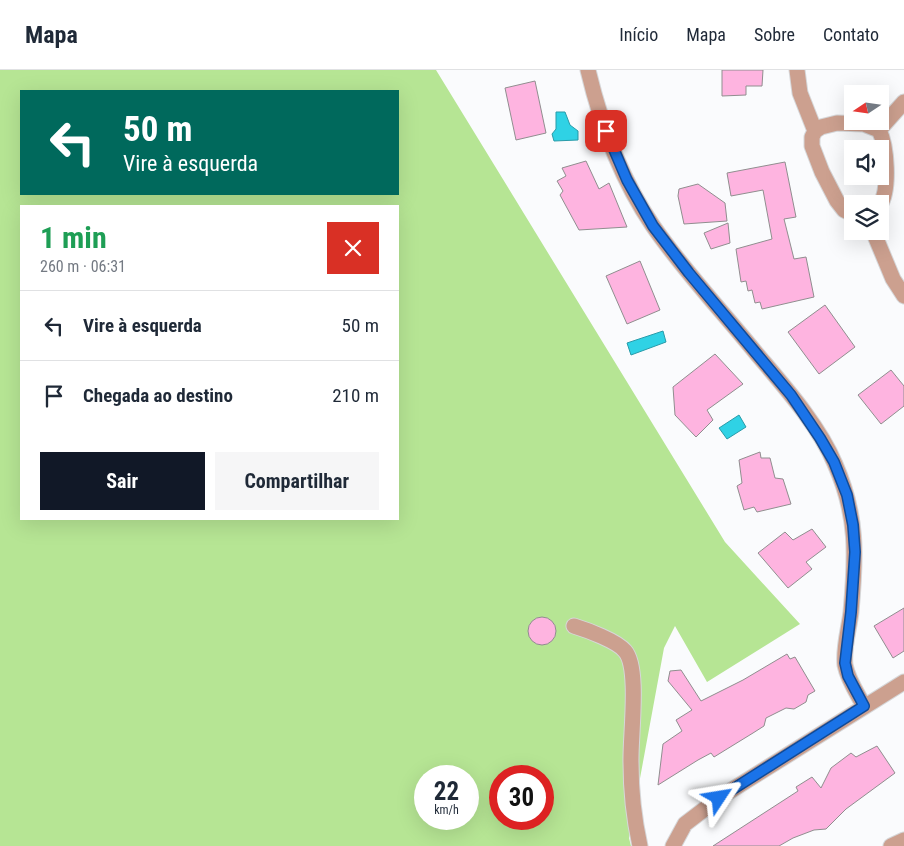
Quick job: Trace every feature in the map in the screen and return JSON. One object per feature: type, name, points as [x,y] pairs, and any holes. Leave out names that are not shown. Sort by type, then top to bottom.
[{"type":"street","points":[[588,70],[596,105],[610,144],[627,180],[653,226],[689,273],[791,395],[834,462],[847,495],[854,534],[855,552],[845,663],[848,676],[864,706]]},
{"type":"street","points":[[797,70],[800,93],[815,131]]},
{"type":"street","points":[[889,119],[904,102]]},
{"type":"street","points":[[844,123],[821,127],[815,131],[812,137],[812,146],[822,172],[837,201],[844,210]]},
{"type":"street","points":[[879,130],[883,137],[885,195]]},
{"type":"street","points":[[877,240],[893,279],[904,296]]},
{"type":"street","points":[[574,626],[591,631],[625,650],[632,662],[634,685],[631,738],[632,788],[640,846]]},
{"type":"street","points":[[673,846],[685,824],[719,798],[904,682]]},
{"type":"street","points":[[891,846],[904,840]]},
{"type":"green space","points":[[0,70],[436,70],[725,542],[800,624],[707,682],[675,626],[664,648],[629,838],[631,846],[0,846]]},
{"type":"water","points":[[556,112],[565,112],[570,125],[578,131],[578,140],[554,141],[552,134],[556,129]]},
{"type":"water","points":[[663,331],[666,342],[631,355],[627,343]]},
{"type":"water","points":[[739,415],[746,427],[727,439],[719,428]]},
{"type":"building","points":[[722,70],[763,70],[762,86],[746,86],[746,95],[722,96]]},
{"type":"building","points":[[535,81],[546,133],[516,140],[505,88]]},
{"type":"building","points":[[586,161],[599,189],[609,183],[627,227],[579,230],[560,195],[563,191],[557,181],[566,176],[562,168]]},
{"type":"building","points":[[785,162],[796,217],[784,219],[794,259],[806,257],[814,297],[762,309],[760,302],[755,303],[752,290],[748,291],[746,281],[741,282],[736,249],[772,239],[763,190],[731,196],[727,173]]},
{"type":"building","points":[[698,184],[725,203],[727,221],[684,224],[678,196],[679,189]]},
{"type":"building","points":[[728,223],[730,243],[711,249],[704,233]]},
{"type":"building","points":[[640,261],[660,310],[627,324],[606,276]]},
{"type":"building","points":[[825,305],[855,347],[819,374],[788,332]]},
{"type":"building","points":[[715,354],[743,384],[707,410],[713,420],[696,437],[675,415],[673,387]]},
{"type":"building","points":[[891,370],[904,386],[904,406],[881,424],[858,395]]},
{"type":"building","points":[[760,452],[761,458],[770,458],[775,478],[783,479],[791,504],[757,512],[754,507],[744,510],[737,486],[742,483],[739,460]]},
{"type":"building","points":[[812,529],[826,547],[806,562],[812,569],[788,588],[758,553],[785,532],[793,540]]},
{"type":"building","points":[[904,608],[904,651],[893,658],[874,626]]},
{"type":"building","points":[[542,617],[552,621],[556,631],[552,641],[542,645],[532,641],[528,631],[532,621]]},
{"type":"building","points":[[787,654],[790,659],[795,657],[815,691],[808,695],[806,702],[794,709],[786,708],[766,718],[764,726],[753,733],[714,757],[711,753],[698,760],[658,785],[663,744],[682,731],[676,720],[692,710],[668,681],[670,671],[681,670],[701,701],[743,680]]},
{"type":"building","points":[[877,746],[895,773],[846,809],[826,829],[814,830],[779,846],[713,846],[798,791],[796,787],[812,777],[821,788],[831,768],[851,753],[856,757]]},
{"type":"route","points":[[606,131],[627,180],[653,226],[689,273],[791,395],[820,438],[834,462],[847,495],[853,525],[855,552],[845,663],[848,676],[864,706],[719,798]]}]
